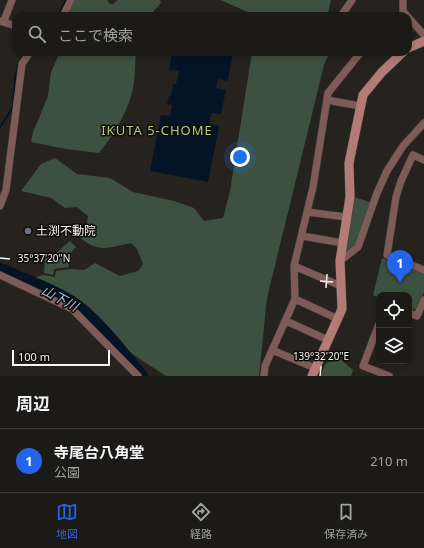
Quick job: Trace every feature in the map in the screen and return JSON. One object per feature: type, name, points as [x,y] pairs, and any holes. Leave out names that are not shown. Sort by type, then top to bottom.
[{"type":"street","points":[[12,0],[2,21],[12,25]]},
{"type":"street","points":[[65,12],[72,0]]},
{"type":"street","points":[[344,12],[352,0]]},
{"type":"street","points":[[403,0],[404,12]]},
{"type":"street","points":[[412,23],[424,35]]},
{"type":"street","points":[[412,46],[424,41]]},
{"type":"street","points":[[0,206],[6,190],[22,64],[27,56]]},
{"type":"street","points":[[264,376],[265,366],[295,300],[294,266],[308,212],[328,93],[358,56]]},
{"type":"street","points":[[272,350],[314,372],[338,319],[342,309],[340,261],[351,189],[350,163],[362,95],[382,72],[399,56]]},
{"type":"street","points":[[327,100],[360,106]]},
{"type":"street","points":[[340,261],[358,247],[376,193],[387,171],[403,146],[424,123]]},
{"type":"street","points":[[424,160],[413,155],[401,181],[391,224],[387,255],[424,270]]},
{"type":"street","points":[[308,212],[346,217]]},
{"type":"street","points":[[302,236],[343,243]]},
{"type":"street","points":[[294,266],[341,286]]},
{"type":"street","points":[[0,275],[72,309],[138,376]]},
{"type":"street","points":[[295,300],[338,319]]},
{"type":"street","points":[[412,314],[417,316],[424,300]]},
{"type":"street","points":[[286,321],[328,340]]},
{"type":"street","points":[[377,328],[363,366],[389,376]]},
{"type":"green space","points":[[74,0],[107,0],[110,4],[113,4],[118,0],[160,0],[161,3],[153,12],[70,12]]},
{"type":"green space","points":[[220,0],[331,0],[328,12],[248,12]]},
{"type":"green space","points":[[58,56],[136,56],[134,83],[129,102],[116,129],[99,153],[66,149],[31,142],[33,132],[48,96],[51,72]]},
{"type":"green space","points":[[251,56],[328,56],[324,65],[267,298],[259,376],[166,376],[126,350],[102,324],[79,304],[57,291],[30,279],[43,275],[55,277],[56,271],[71,269],[84,270],[95,263],[120,276],[138,271],[143,264],[137,249],[131,243],[108,248],[96,247],[90,245],[77,234],[86,227],[88,216],[77,207],[65,208],[51,198],[21,191],[41,164],[55,158],[77,174],[110,178],[133,192],[174,201],[194,208],[204,221],[223,218],[230,191]]},
{"type":"green space","points":[[354,197],[370,202],[356,244],[349,252],[346,250]]},
{"type":"green space","points":[[70,241],[76,247],[67,257],[69,267],[54,269],[53,275],[44,273],[45,259],[55,254]]},
{"type":"green space","points":[[382,258],[424,274],[424,292],[416,309],[412,310],[412,292],[376,292],[376,296],[373,295]]},
{"type":"green space","points":[[334,354],[353,370],[351,376],[320,376],[325,365]]},
{"type":"water","points":[[171,56],[232,56],[228,81],[218,79],[216,88],[226,90],[221,114],[211,113],[209,124],[219,126],[208,182],[150,171],[161,115],[170,116],[172,105],[167,104],[169,96],[171,96],[173,84],[176,84],[179,71],[169,70]]},
{"type":"waterway","points":[[60,12],[66,0]]},
{"type":"waterway","points":[[21,60],[23,56]]},
{"type":"waterway","points":[[0,127],[13,107],[15,77],[19,63]]},
{"type":"waterway","name":"山下川","points":[[0,269],[51,290],[78,306],[103,330],[142,376]]},
{"type":"place","name":"土渕不動院","points":[[28,231]]},
{"type":"place","name":"寺尾台八角堂","points":[[400,283]]},
{"type":"district","name":"IKUTA 5-CHOME","points":[[157,130]]}]
